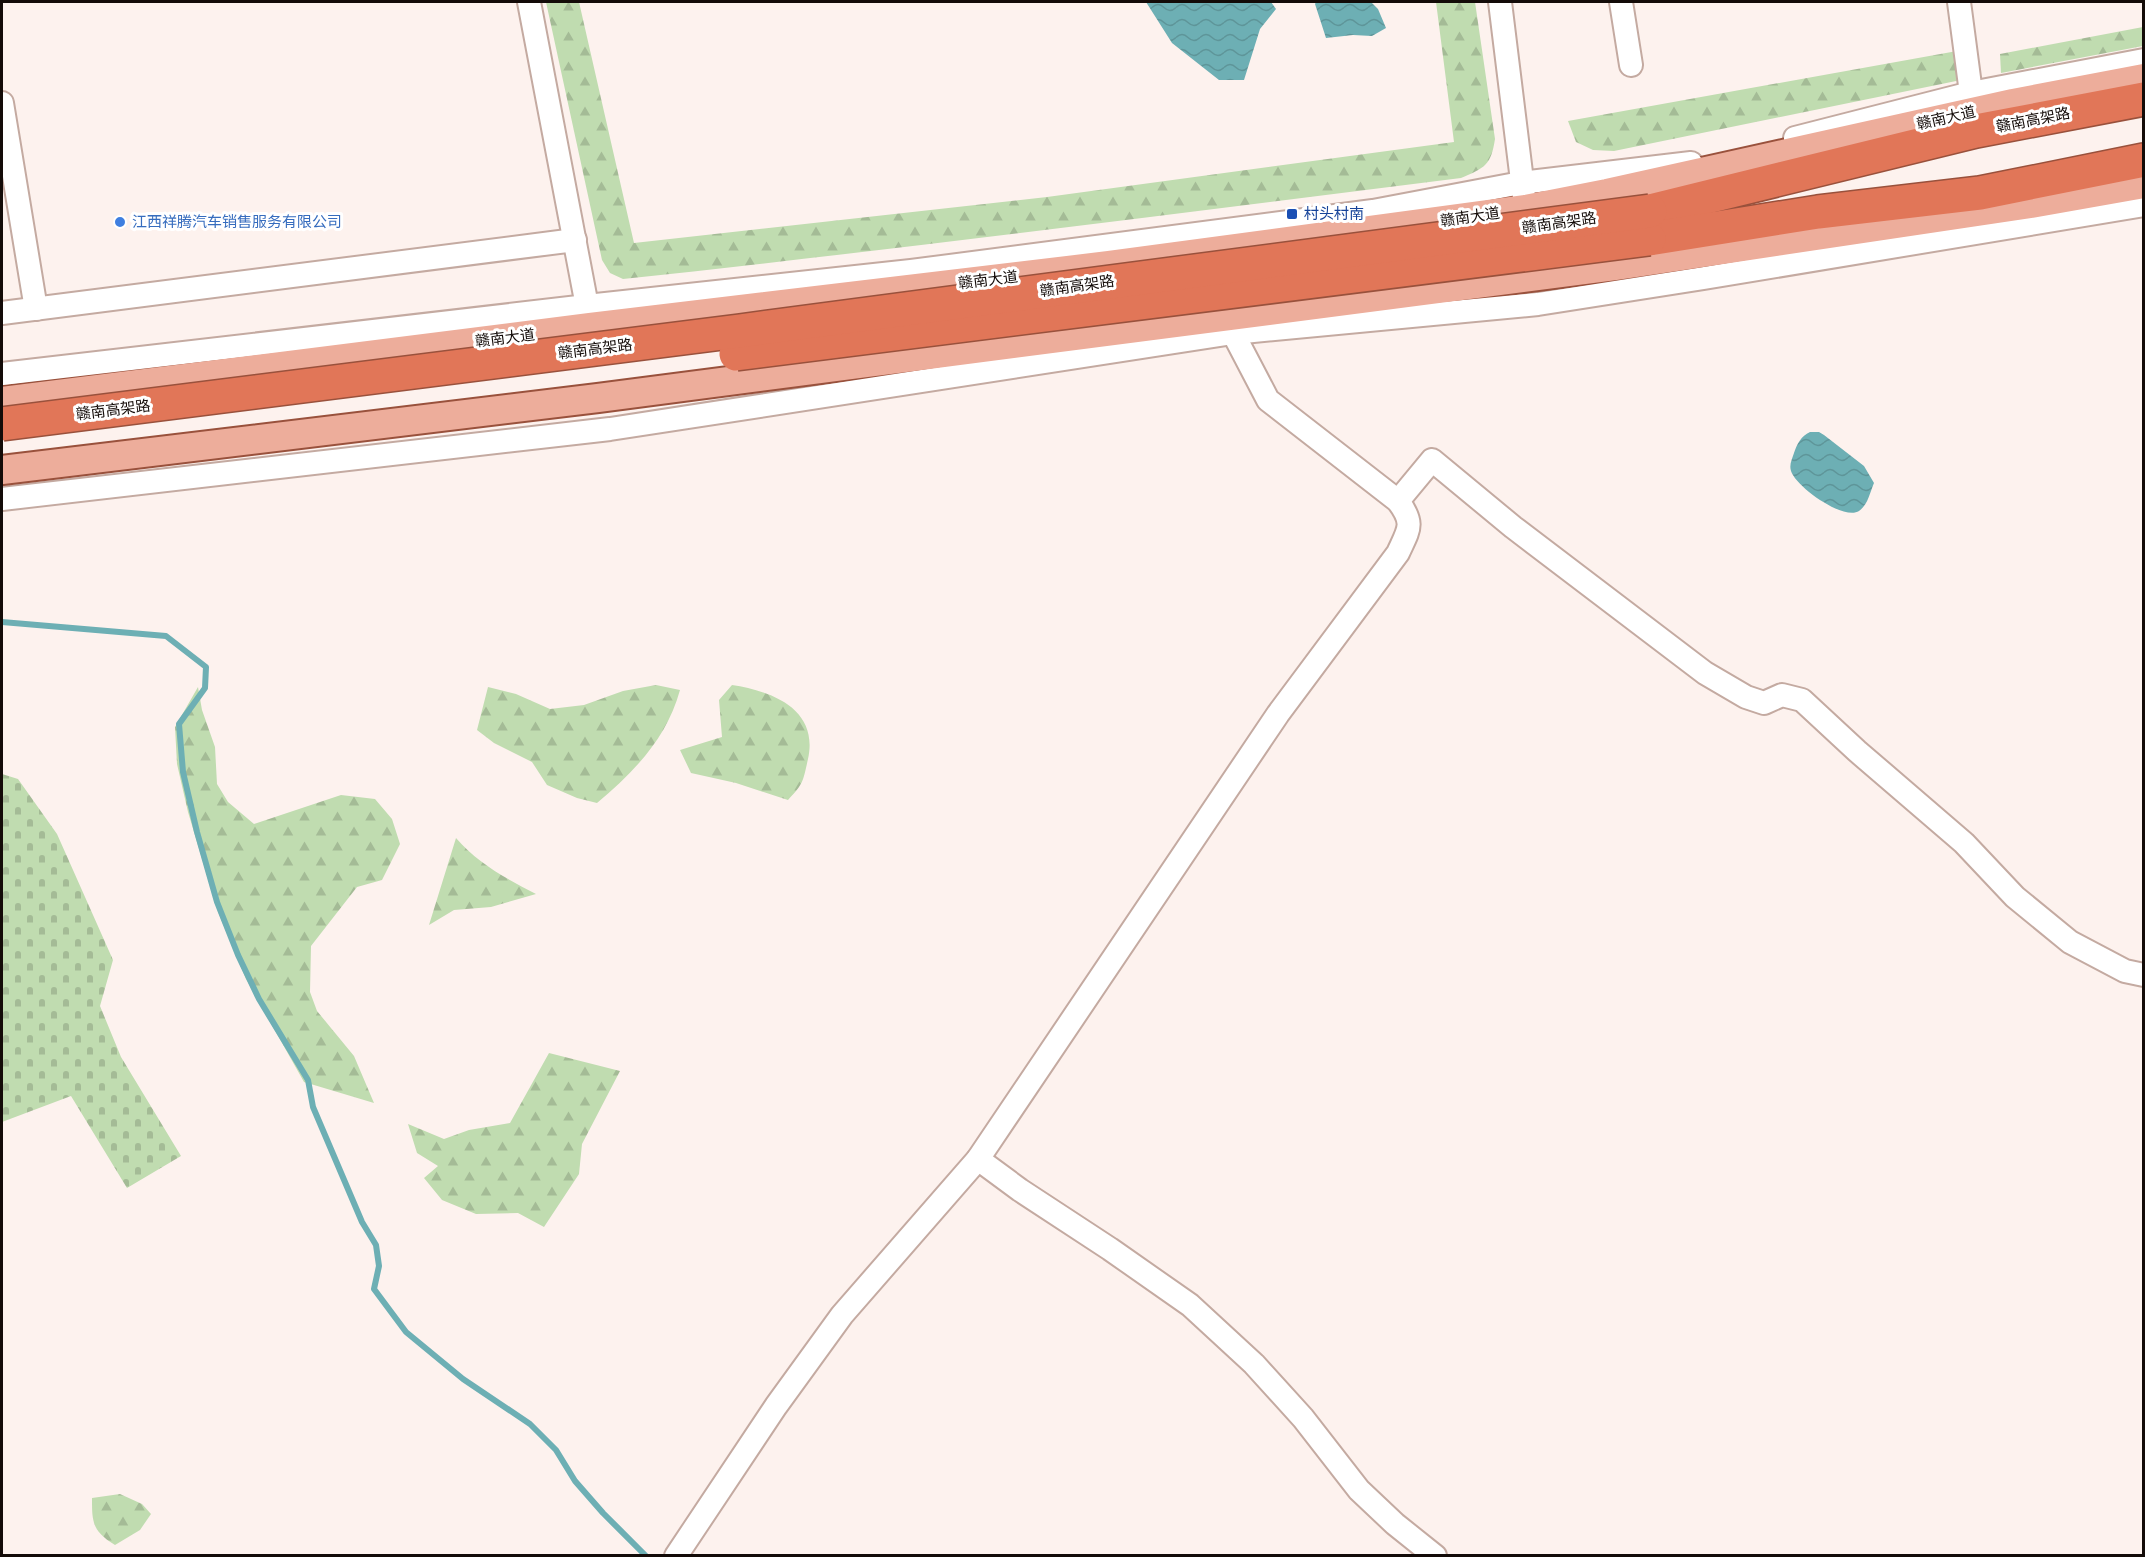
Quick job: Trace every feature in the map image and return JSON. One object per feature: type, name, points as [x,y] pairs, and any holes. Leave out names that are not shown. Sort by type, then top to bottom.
[{"type":"highway","points":[[2013,103],[2144,91]]},
{"type":"highway","name":"赣南高架路","points":[[2,446],[1650,225],[1976,132],[2144,99]]},
{"type":"highway","name":"赣南高架路","points":[[2,424],[751,329],[1650,225],[1818,212],[1980,193],[2144,160]]},
{"type":"highway","points":[[1829,235],[1980,193]]},
{"type":"main road","name":"赣南大道","points":[[2,401],[578,328],[1109,266],[1421,224],[1524,196],[1607,193],[2013,103],[2144,78]]},
{"type":"main road","points":[[2,470],[598,398],[1433,291],[1537,290],[1615,266],[2031,204],[2144,184]]},
{"type":"main road","points":[[1607,193],[1615,266]]},
{"type":"main road","points":[[1421,224],[1433,291]]},
{"type":"street","points":[[529,2],[587,306]]},
{"type":"street","points":[[1500,2],[1537,290]]},
{"type":"street","points":[[1621,2],[1631,65]]},
{"type":"street","points":[[1959,2],[1971,93]]},
{"type":"street","points":[[2,374],[911,271],[1372,211],[1524,196],[1698,162],[1971,93],[2144,60]]},
{"type":"street","points":[[2,103],[36,309]]},
{"type":"street","points":[[2,499],[610,429],[1233,333],[1537,290],[1704,278],[2144,205]]},
{"type":"street","points":[[2,313],[575,240]]},
{"type":"street","points":[[676,1556],[776,1406],[842,1316],[978,1159],[1278,714],[1398,553],[1409,528],[1408,515],[1398,501],[1268,399],[1233,333]]},
{"type":"street","points":[[1398,501],[1432,460],[1523,534],[1705,673],[1746,697],[1764,703],[1782,695],[1802,700],[1857,751],[1964,843],[2015,897],[2070,942],[2125,971],[2144,975]]},
{"type":"street","points":[[978,1159],[1190,1305],[1254,1364],[1303,1418],[1359,1490],[1395,1524],[1435,1556]]},
{"type":"green space","points":[[546,2],[579,2],[634,243],[1047,197],[1454,142],[1436,2],[1475,2],[1495,139],[1486,164],[1461,178],[938,243],[623,279],[610,273],[602,260]]},
{"type":"green space","points":[[2143,27],[2143,46],[2001,73],[2000,54]]},
{"type":"green space","points":[[1957,51],[1961,80],[1614,151],[1593,150],[1576,142],[1568,121]]},
{"type":"green space","points":[[656,685],[680,690],[667,724],[648,753],[597,803],[577,798],[547,785],[532,762],[494,743],[477,730],[488,687],[516,694],[550,709],[584,705],[623,691]]},
{"type":"green space","points":[[732,685],[777,698],[799,715],[806,727],[810,742],[805,772],[800,785],[788,800],[736,783],[691,773],[680,750],[722,737],[719,700]]},
{"type":"green space","points":[[198,687],[202,710],[215,747],[217,784],[228,802],[254,824],[341,795],[375,799],[392,819],[400,844],[382,880],[357,887],[311,946],[310,992],[317,1011],[354,1056],[374,1103],[304,1082],[246,979],[218,912],[188,812],[177,764],[175,727]]},
{"type":"green space","points":[[2,774],[18,779],[57,834],[113,960],[100,1006],[121,1057],[181,1156],[127,1188],[71,1096],[2,1122]]},
{"type":"green space","points":[[456,838],[483,863],[536,894],[491,907],[454,910],[429,925]]},
{"type":"green space","points":[[549,1053],[620,1071],[582,1144],[579,1174],[544,1227],[518,1213],[476,1214],[442,1200],[424,1178],[438,1166],[417,1153],[408,1124],[444,1139],[469,1130],[510,1123]]},
{"type":"green space","points":[[120,1494],[142,1504],[151,1514],[140,1530],[115,1545],[102,1535],[95,1525],[92,1498]]},
{"type":"water","points":[[1146,2],[1271,2],[1276,9],[1260,29],[1244,80],[1219,80],[1172,43]]},
{"type":"water","points":[[1316,2],[1371,2],[1378,9],[1386,28],[1372,36],[1353,35],[1326,38]]},
{"type":"water","points":[[1810,432],[1819,432],[1824,435],[1864,466],[1874,483],[1867,502],[1859,511],[1852,513],[1832,507],[1821,501],[1795,478],[1790,469],[1796,446]]},
{"type":"waterway","points":[[2,622],[166,636],[206,667],[205,688],[179,724],[183,772],[197,832],[217,902],[238,955],[259,999],[308,1080],[313,1107],[362,1222],[376,1245],[379,1266],[374,1289],[406,1332],[463,1379],[530,1424],[556,1450],[575,1481],[603,1513],[646,1556]]},
{"type":"place","name":"村头村南","points":[[1292,214]]},
{"type":"place","name":"江西祥腾汽车销售服务有限公司","points":[[120,222]]}]
